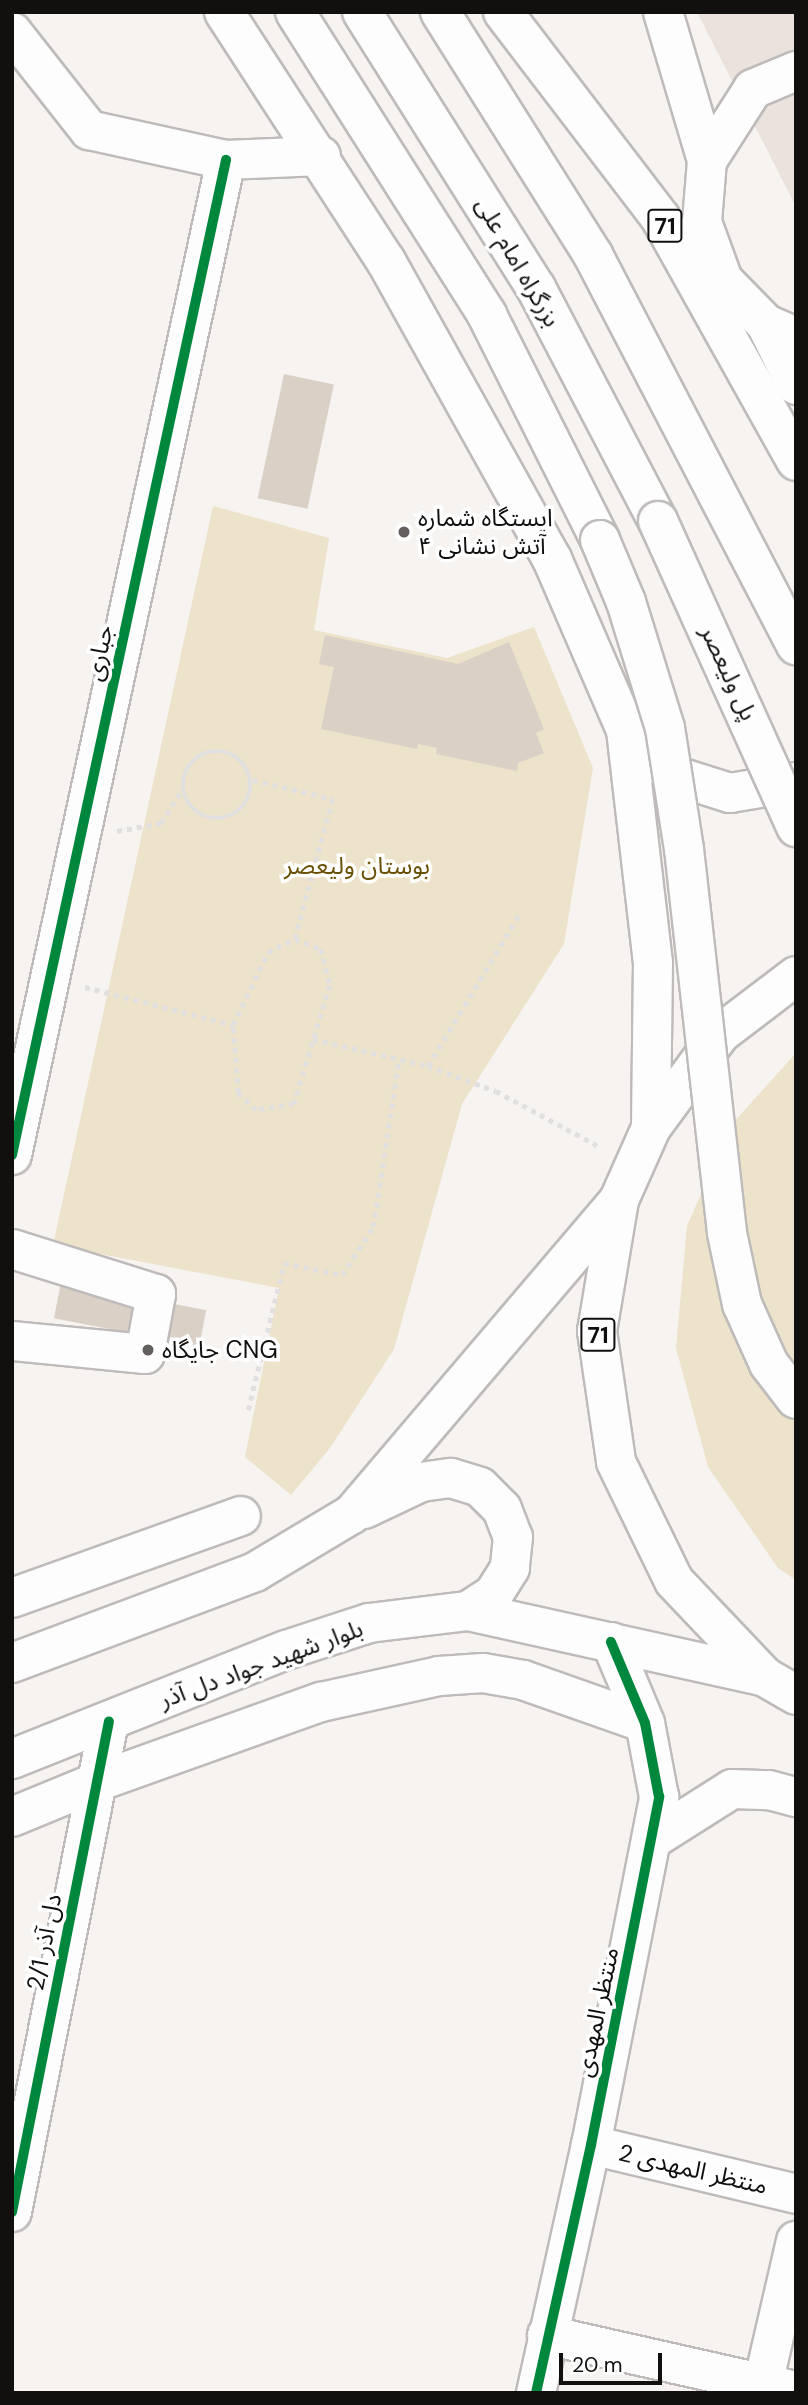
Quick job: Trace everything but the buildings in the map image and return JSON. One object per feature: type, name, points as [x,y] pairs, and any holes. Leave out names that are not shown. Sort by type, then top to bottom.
[{"type":"main road","name":"71","points":[[224,12],[321,156],[386,261],[552,559],[626,730],[653,962],[651,1128]]},
{"type":"main road","points":[[295,12],[486,315],[600,540],[626,602],[665,728],[684,849],[727,1233],[741,1304],[769,1364],[796,1399]]},
{"type":"main road","name":"بزرگراه امام علی","points":[[362,12],[536,288],[658,521]]},
{"type":"main road","points":[[440,12],[593,255],[796,645]]},
{"type":"main road","points":[[663,12],[707,161],[702,222],[723,280],[781,330],[796,385]]},
{"type":"main road","name":"71","points":[[507,17],[661,219],[796,461]]},
{"type":"main road","points":[[12,32],[89,130],[226,160],[321,156]]},
{"type":"main road","points":[[707,161],[753,89],[796,71]]},
{"type":"main road","name":"جباری","points":[[12,1155],[226,160]]},
{"type":"main road","name":"پل ولیعصر","points":[[658,521],[796,827]]},
{"type":"main road","points":[[626,730],[670,774],[730,793],[796,782]]},
{"type":"main road","name":"71","points":[[780,1686],[674,1581],[616,1462],[597,1331],[619,1200],[651,1128],[720,1034],[796,976]]},
{"type":"main road","points":[[352,1514],[619,1200]]},
{"type":"main road","points":[[12,1249],[156,1294],[145,1354],[12,1341]]},
{"type":"main road","points":[[12,1663],[255,1572],[352,1514],[421,1482],[451,1478],[481,1487],[502,1508],[513,1537],[510,1568],[494,1594],[468,1611]]},
{"type":"main road","points":[[12,1598],[241,1517]]},
{"type":"main road","name":"بلوار شهید جواد دل آذر","points":[[12,1759],[286,1650],[369,1623],[468,1611],[611,1642],[780,1686]]},
{"type":"main road","name":"منتظر المهدی","points":[[536,2393],[591,2145],[653,1839],[659,1797],[645,1723],[611,1642]]},
{"type":"main road","points":[[12,1818],[97,1782],[321,1702],[439,1676],[483,1673],[523,1680],[645,1723]]},
{"type":"main road","name":"دل آذر 2/1","points":[[12,2212],[109,1721]]},
{"type":"main road","points":[[653,1839],[732,1788],[769,1790],[796,1797]]},
{"type":"main road","name":"منتظر المهدی 2","points":[[591,2145],[796,2194]]},
{"type":"main road","points":[[547,2335],[779,2388],[796,2241]]},
{"type":"path","points":[[80,838],[161,823],[182,790],[189,764],[212,750],[238,756],[253,780],[333,799],[295,939]]},
{"type":"path","points":[[182,790],[195,814],[222,821],[246,807],[253,780]]},
{"type":"path","points":[[428,1066],[518,916]]},
{"type":"path","points":[[295,939],[321,949],[330,985],[294,1104],[257,1110],[238,1093],[233,1026],[268,952],[295,939]]},
{"type":"path","points":[[50,978],[233,1026]]},
{"type":"path","points":[[313,1039],[428,1066],[496,1091],[634,1165]]},
{"type":"path","points":[[248,1410],[284,1263],[342,1275],[373,1227],[400,1059]]},
{"type":"shaded area","points":[[697,12],[796,12],[796,207]]},
{"type":"green space","name":"بوستان ولیعصر","points":[[213,506],[329,538],[314,630],[447,658],[534,627],[593,768],[564,944],[462,1104],[394,1349],[330,1448],[291,1495],[245,1457],[279,1288],[53,1245]]},
{"type":"green space","points":[[796,1053],[796,1580],[778,1568],[708,1467],[676,1348],[687,1226],[732,1124]]},
{"type":"cycle path","points":[[12,1155],[226,160]]},
{"type":"cycle path","points":[[536,2393],[591,2145],[659,1797],[645,1723],[611,1642]]},
{"type":"cycle path","points":[[12,2212],[109,1721]]},
{"type":"place","name":"ایستگاه شماره ۴ آتش نشانی","points":[[404,532]]},
{"type":"place","name":"جایگاه CNG","points":[[148,1350]]}]
